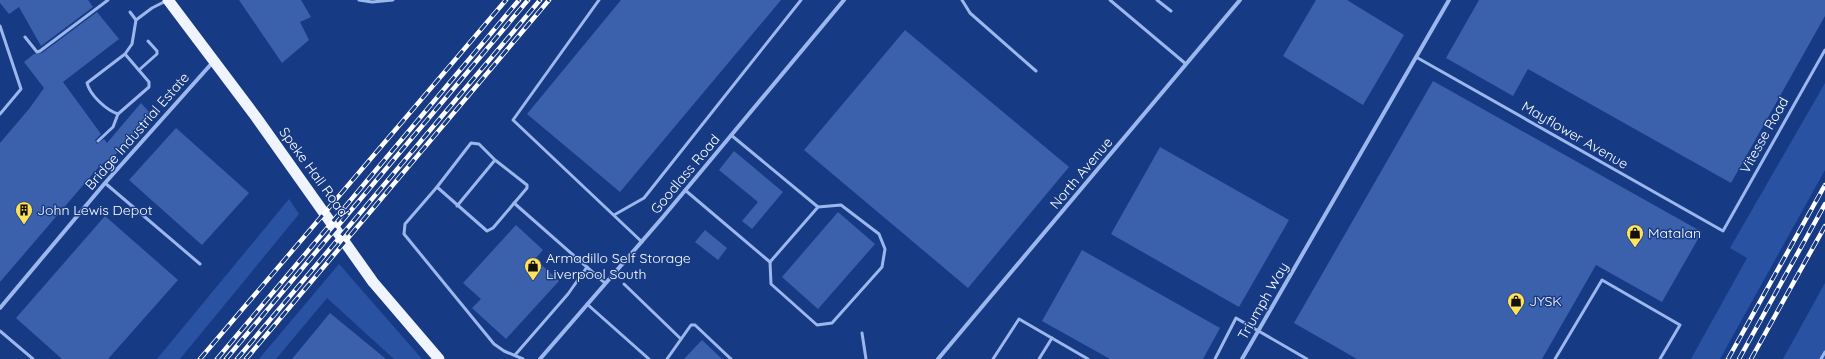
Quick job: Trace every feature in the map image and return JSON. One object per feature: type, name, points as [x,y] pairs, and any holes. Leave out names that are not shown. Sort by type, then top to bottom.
[{"type":"highway","name":"Speke Hall Road","points":[[168,0],[256,117],[373,282],[439,359]]},
{"type":"street","name":"Goodlass Road","points":[[540,359],[642,242],[844,0]]},
{"type":"street","name":"North Avenue","points":[[938,359],[1240,0]]},
{"type":"street","name":"Triumph Way","points":[[1242,359],[1450,0]]},
{"type":"street","name":"Bridge Industrial Estate","points":[[0,308],[105,183],[214,61]]},
{"type":"lane","points":[[25,37],[36,52],[40,51],[108,0]]},
{"type":"lane","points":[[118,114],[109,111],[88,89],[87,83],[125,54],[132,44],[136,20],[152,8],[168,0]]},
{"type":"lane","points":[[359,0],[372,2],[393,0]]},
{"type":"lane","points":[[599,0],[513,120],[642,242]]},
{"type":"lane","points":[[614,215],[644,198],[801,0]]},
{"type":"lane","points":[[962,0],[970,13],[1036,71]]},
{"type":"lane","points":[[1110,0],[1186,64]]},
{"type":"lane","points":[[1157,0],[1171,11]]},
{"type":"lane","points":[[130,12],[136,20]]},
{"type":"lane","points":[[0,26],[21,89],[0,114]]},
{"type":"lane","points":[[138,70],[157,54],[157,51],[148,41]]},
{"type":"lane","name":"Vitesse Road","points":[[1722,232],[1825,50]]},
{"type":"lane","points":[[98,141],[114,127],[118,114],[149,87],[149,82],[125,54]]},
{"type":"lane","name":"Mayflower Avenue","points":[[1416,57],[1722,232]]},
{"type":"lane","points":[[731,135],[818,207]]},
{"type":"lane","points":[[437,187],[487,231],[493,228],[527,185],[495,160],[479,144],[471,143],[437,187],[405,224],[404,234],[494,344],[504,351],[523,359]]},
{"type":"lane","points":[[457,206],[495,160]]},
{"type":"lane","points":[[105,183],[200,264]]},
{"type":"lane","points":[[685,190],[770,262]]},
{"type":"lane","points":[[514,203],[606,283]]},
{"type":"lane","points":[[841,205],[879,234],[885,249],[882,267],[832,323],[816,325],[771,284],[770,262],[818,207],[841,205]]},
{"type":"lane","points":[[515,355],[568,294],[587,267]]},
{"type":"lane","points":[[1555,359],[1602,280],[1680,325],[1660,359]]},
{"type":"lane","points":[[624,284],[681,339]]},
{"type":"lane","points":[[587,304],[649,359]]},
{"type":"lane","points":[[1215,359],[1236,318],[1307,359]]},
{"type":"lane","points":[[993,359],[1019,319],[1088,359]]},
{"type":"lane","points":[[667,359],[691,326],[695,324],[731,359]]},
{"type":"lane","points":[[0,331],[33,359]]},
{"type":"lane","points":[[862,333],[866,359]]},
{"type":"lane","points":[[1039,359],[1052,338]]},
{"type":"lane","points":[[1821,359],[1825,352]]},
{"type":"lane","points":[[1079,359],[1081,355]]},
{"type":"shaded area","points":[[1825,83],[1825,170],[1720,359],[1691,359],[1747,258],[1730,248]]},
{"type":"shaded area","points":[[289,199],[299,214],[180,359],[157,359]]},
{"type":"shaded area","points":[[339,264],[422,359],[394,359],[327,298],[276,359],[259,359]]},
{"type":"shaded area","points":[[1825,283],[1825,359],[1783,359]]},
{"type":"building","points":[[0,0],[88,0],[93,7],[41,46],[19,7],[9,14],[0,3]]},
{"type":"building","points":[[239,0],[301,0],[311,17],[300,22],[309,40],[282,63]]},
{"type":"building","points":[[621,0],[781,0],[620,192],[527,114]]},
{"type":"building","points":[[1316,0],[1347,0],[1404,35],[1363,105],[1283,56]]},
{"type":"building","points":[[1479,0],[1825,0],[1825,16],[1731,183],[1528,69],[1513,96],[1446,58]]},
{"type":"building","points":[[97,12],[119,39],[63,82],[101,134],[95,140],[97,144],[104,139],[107,143],[141,103],[151,114],[108,163],[106,161],[97,169],[0,282],[0,143],[29,109],[44,88],[24,62],[34,54],[42,53]]},
{"type":"building","points":[[905,30],[1069,167],[968,288],[804,150]]},
{"type":"building","points":[[1433,81],[1702,232],[1662,302],[1596,265],[1542,359],[1357,359],[1294,323]]},
{"type":"building","points":[[176,128],[249,193],[202,245],[129,180]]},
{"type":"building","points":[[1160,147],[1289,220],[1239,307],[1111,234]]},
{"type":"building","points":[[734,151],[783,192],[752,229],[742,221],[758,202],[719,170]]},
{"type":"building","points":[[838,212],[875,244],[818,309],[782,277]]},
{"type":"building","points":[[105,216],[178,280],[108,359],[62,359],[16,318]]},
{"type":"building","points":[[516,225],[543,250],[535,259],[559,281],[506,339],[472,308],[481,299],[463,283]]},
{"type":"building","points":[[705,230],[727,248],[718,260],[695,242]]},
{"type":"building","points":[[1082,250],[1220,328],[1203,359],[1110,359],[1042,321]]},
{"type":"building","points":[[330,313],[386,359],[292,359]]},
{"type":"building","points":[[702,340],[722,359],[684,359]]},
{"type":"railway","points":[[200,359],[506,0]]},
{"type":"railway","points":[[217,359],[519,0]]},
{"type":"railway","points":[[226,359],[528,0]]},
{"type":"railway","points":[[237,359],[540,0]]},
{"type":"railway","points":[[246,359],[549,0]]},
{"type":"railway","points":[[1728,359],[1825,185]]},
{"type":"railway","points":[[1739,359],[1825,204]]},
{"type":"railway","points":[[1751,359],[1825,226]]},
{"type":"place","name":"John Lewis Depot","points":[[24,225]]},
{"type":"place","name":"Matalan","points":[[1635,248]]},
{"type":"place","name":"Armadillo Self Storage Liverpool South","points":[[533,281]]},
{"type":"place","name":"JYSK","points":[[1516,316]]}]
